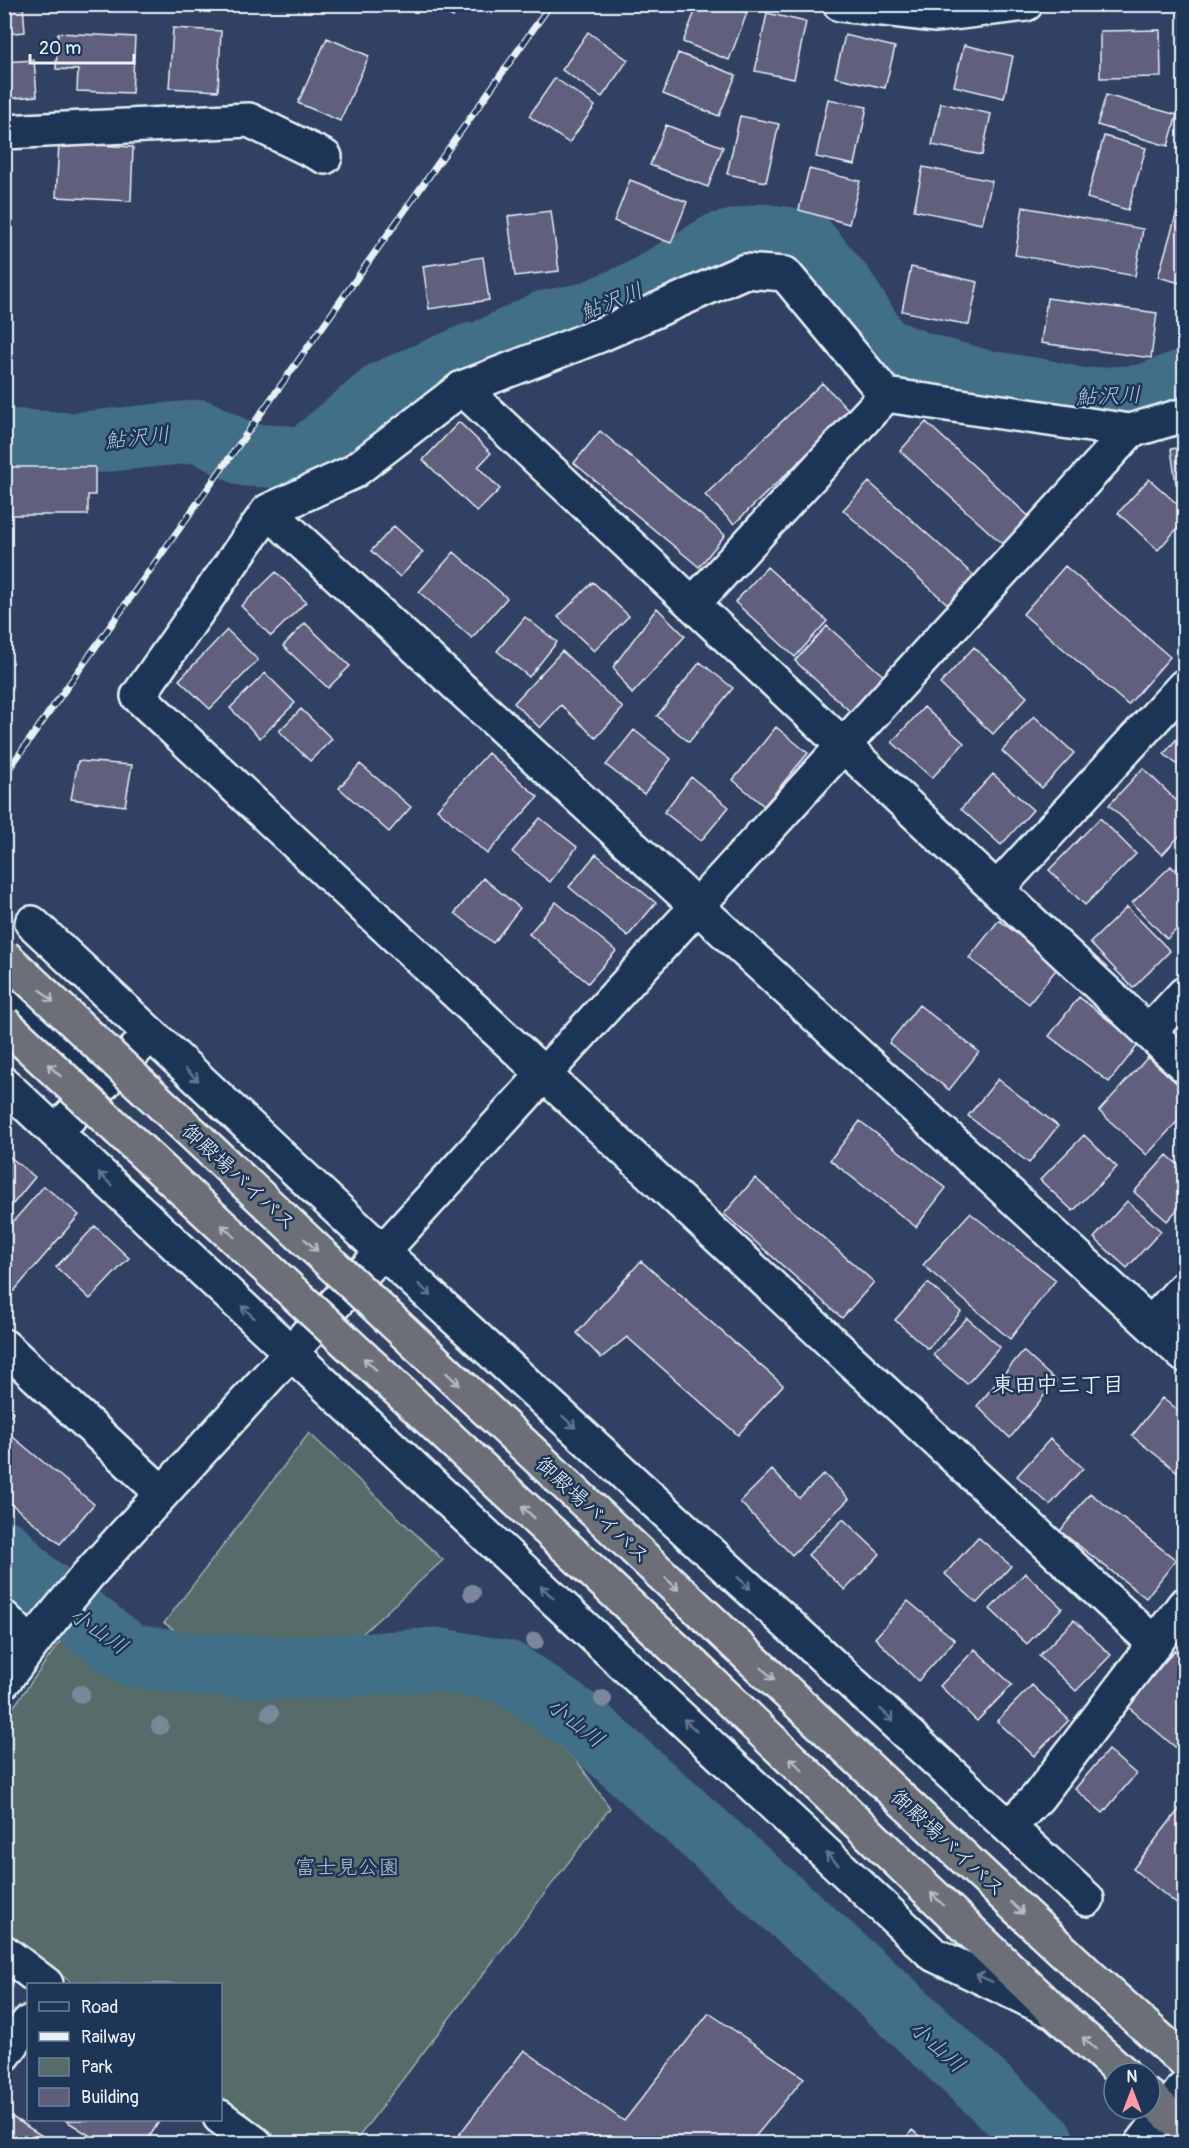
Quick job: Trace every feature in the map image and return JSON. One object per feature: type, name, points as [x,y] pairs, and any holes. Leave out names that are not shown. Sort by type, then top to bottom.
[{"type":"highway","name":"御殿場バイパス","points":[[4,956],[1091,1977],[1185,2061]]},
{"type":"highway","points":[[4,1023],[694,1666],[1110,2061]]},
{"type":"street","points":[[840,4],[936,15],[1026,4]]},
{"type":"street","points":[[4,132],[249,120],[325,157]]},
{"type":"street","points":[[1155,1644],[138,696],[268,511],[352,472],[462,388],[600,335],[745,271],[785,274],[886,394],[1130,431],[1185,415]]},
{"type":"street","points":[[462,388],[1185,1065]]},
{"type":"street","points":[[693,604],[886,394]]},
{"type":"street","points":[[4,1681],[87,1576],[1130,431]]},
{"type":"street","points":[[268,511],[1185,1355]]},
{"type":"street","points":[[997,889],[1185,686]]},
{"type":"street","points":[[32,924],[382,1251],[1087,1899]]},
{"type":"street","points":[[4,990],[104,1083]]},
{"type":"street","points":[[1149,1032],[1185,994]]},
{"type":"street","points":[[55,1132],[150,1035]]},
{"type":"street","points":[[4,1084],[933,1954],[1056,2012]]},
{"type":"street","points":[[1151,1324],[1185,1288]]},
{"type":"street","points":[[4,1346],[162,1493]]},
{"type":"street","points":[[1009,1827],[1038,1797],[1185,1605]]},
{"type":"street","points":[[4,1618],[36,1638]]},
{"type":"street","points":[[4,1952],[45,1983]]},
{"type":"street","points":[[4,2055],[27,2024]]},
{"type":"street","points":[[1142,2144],[1171,2106]]},
{"type":"street","points":[[222,2118],[256,2144]]},
{"type":"green space","points":[[309,1433],[443,1560],[362,1634],[202,1648],[164,1623]]},
{"type":"green space","name":"富士見公園","points":[[66,1633],[131,1682],[195,1692],[283,1696],[438,1687],[509,1700],[577,1761],[610,1808],[354,2143],[283,2143],[222,2097],[222,1983],[72,1983],[5,1932],[5,1719]]},
{"type":"building","points":[[4,4],[23,4],[25,32],[4,34]]},
{"type":"building","points":[[427,4],[459,4],[453,17]]},
{"type":"building","points":[[698,4],[723,4],[747,13],[729,60],[683,42]]},
{"type":"building","points":[[767,13],[806,22],[794,79],[755,71]]},
{"type":"building","points":[[173,28],[221,31],[218,91],[169,88]]},
{"type":"building","points":[[1160,30],[1161,77],[1100,78],[1100,31]]},
{"type":"building","points":[[588,32],[628,60],[602,97],[562,70]]},
{"type":"building","points":[[58,33],[135,37],[132,93],[77,91],[78,70],[56,69]]},
{"type":"building","points":[[845,35],[895,47],[885,88],[835,77]]},
{"type":"building","points":[[327,38],[369,56],[340,121],[298,103]]},
{"type":"building","points":[[964,45],[1013,56],[1004,98],[954,86]]},
{"type":"building","points":[[678,53],[736,75],[719,116],[663,94]]},
{"type":"building","points":[[34,60],[37,96],[4,99],[4,62]]},
{"type":"building","points":[[555,78],[595,106],[569,143],[529,116]]},
{"type":"building","points":[[1106,95],[1177,115],[1168,146],[1097,125]]},
{"type":"building","points":[[828,99],[867,107],[855,165],[816,157]]},
{"type":"building","points":[[941,103],[991,114],[982,155],[932,145]]},
{"type":"building","points":[[740,116],[779,124],[766,182],[727,174]]},
{"type":"building","points":[[666,125],[723,147],[708,187],[650,165]]},
{"type":"building","points":[[1104,136],[1146,148],[1128,210],[1087,198]]},
{"type":"building","points":[[59,143],[133,147],[131,201],[56,197]]},
{"type":"building","points":[[923,167],[992,181],[982,224],[914,210]]},
{"type":"building","points":[[809,169],[860,181],[849,224],[799,210]]},
{"type":"building","points":[[4,171],[11,172],[8,200],[4,200]]},
{"type":"building","points":[[630,180],[687,202],[671,243],[614,221]]},
{"type":"building","points":[[1184,188],[1184,284],[1158,277]]},
{"type":"building","points":[[1023,207],[1143,229],[1135,276],[1015,255]]},
{"type":"building","points":[[551,211],[559,271],[515,276],[508,216]]},
{"type":"building","points":[[483,257],[489,300],[429,309],[423,266]]},
{"type":"building","points":[[911,267],[978,282],[969,325],[902,311]]},
{"type":"building","points":[[1047,298],[1157,313],[1151,358],[1041,343]]},
{"type":"building","points":[[822,383],[851,412],[734,524],[705,495]]},
{"type":"building","points":[[459,422],[491,453],[478,467],[500,489],[477,512],[423,460]]},
{"type":"building","points":[[926,422],[1035,522],[1009,550],[900,451]]},
{"type":"building","points":[[600,431],[725,535],[699,567],[574,463]]},
{"type":"building","points":[[1184,447],[1184,483],[1176,484],[1171,449]]},
{"type":"building","points":[[4,467],[95,467],[95,495],[88,495],[88,515],[4,515]]},
{"type":"building","points":[[1149,479],[1184,510],[1184,521],[1158,550],[1118,513]]},
{"type":"building","points":[[869,482],[979,580],[953,609],[843,510]]},
{"type":"building","points":[[394,526],[423,552],[400,577],[371,551]]},
{"type":"building","points":[[454,552],[507,598],[472,638],[419,592]]},
{"type":"building","points":[[1065,566],[1170,657],[1128,705],[1023,614]]},
{"type":"building","points":[[767,567],[827,621],[795,657],[735,602]]},
{"type":"building","points":[[276,572],[306,602],[271,636],[241,606]]},
{"type":"building","points":[[593,582],[629,616],[594,651],[558,617]]},
{"type":"building","points":[[657,608],[685,636],[632,694],[613,667]]},
{"type":"building","points":[[525,617],[557,642],[529,677],[497,651]]},
{"type":"building","points":[[305,623],[350,666],[328,688],[283,646]]},
{"type":"building","points":[[827,626],[887,679],[855,716],[795,661]]},
{"type":"building","points":[[227,630],[258,660],[210,709],[179,680]]},
{"type":"building","points":[[974,647],[1027,697],[993,734],[940,684]]},
{"type":"building","points":[[562,651],[623,708],[596,738],[561,705],[540,728],[514,703]]},
{"type":"building","points":[[700,662],[733,688],[689,742],[657,716]]},
{"type":"building","points":[[265,673],[295,703],[260,738],[230,708]]},
{"type":"building","points":[[924,707],[964,743],[932,778],[892,742]]},
{"type":"building","points":[[301,709],[332,739],[310,761],[279,731]]},
{"type":"building","points":[[1034,716],[1074,753],[1042,788],[1002,751]]},
{"type":"building","points":[[776,727],[808,753],[764,806],[733,780]]},
{"type":"building","points":[[634,730],[671,759],[644,794],[606,765]]},
{"type":"building","points":[[1184,730],[1184,770],[1164,754]]},
{"type":"building","points":[[488,753],[538,797],[487,854],[437,809]]},
{"type":"building","points":[[78,761],[132,765],[125,806],[71,799]]},
{"type":"building","points":[[360,764],[411,807],[389,832],[339,788]]},
{"type":"building","points":[[1143,768],[1184,808],[1184,831],[1162,855],[1109,805]]},
{"type":"building","points":[[993,774],[1033,810],[1001,845],[961,809]]},
{"type":"building","points":[[691,777],[729,807],[701,841],[664,812]]},
{"type":"building","points":[[540,818],[577,847],[550,882],[512,852]]},
{"type":"building","points":[[1100,818],[1136,854],[1085,905],[1049,870]]},
{"type":"building","points":[[596,854],[656,903],[628,936],[569,887]]},
{"type":"building","points":[[1184,860],[1184,878],[1176,869]]},
{"type":"building","points":[[1171,866],[1184,881],[1184,922],[1167,939],[1132,903]]},
{"type":"building","points":[[483,878],[520,908],[493,943],[455,913]]},
{"type":"building","points":[[556,902],[616,951],[588,983],[529,934]]},
{"type":"building","points":[[1127,907],[1170,951],[1133,988],[1090,943]]},
{"type":"building","points":[[999,920],[1059,966],[1029,1004],[969,958]]},
{"type":"building","points":[[1079,997],[1139,1044],[1109,1082],[1049,1036]]},
{"type":"building","points":[[919,1005],[979,1052],[949,1090],[889,1043]]},
{"type":"building","points":[[1148,1057],[1184,1090],[1184,1114],[1147,1155],[1099,1111]]},
{"type":"building","points":[[998,1079],[1058,1126],[1029,1163],[968,1116]]},
{"type":"building","points":[[860,1121],[946,1188],[916,1227],[830,1160]]},
{"type":"building","points":[[1084,1135],[1117,1167],[1073,1211],[1040,1180]]},
{"type":"building","points":[[4,1152],[35,1177],[4,1215]]},
{"type":"building","points":[[1167,1155],[1184,1170],[1184,1202],[1167,1221],[1134,1192]]},
{"type":"building","points":[[755,1178],[874,1282],[842,1318],[724,1214]]},
{"type":"building","points":[[44,1186],[79,1215],[9,1297],[4,1292],[4,1232]]},
{"type":"building","points":[[1127,1201],[1161,1231],[1127,1268],[1094,1238]]},
{"type":"building","points":[[970,1213],[1056,1280],[1010,1339],[923,1265]]},
{"type":"building","points":[[95,1226],[129,1258],[90,1299],[56,1267]]},
{"type":"building","points":[[641,1261],[783,1385],[738,1435],[627,1337],[601,1358],[577,1333]]},
{"type":"building","points":[[928,1283],[961,1312],[928,1349],[895,1320]]},
{"type":"building","points":[[967,1318],[1000,1347],[967,1384],[933,1355]]},
{"type":"building","points":[[1023,1351],[1056,1381],[1010,1438],[977,1406]]},
{"type":"building","points":[[1162,1398],[1184,1415],[1184,1477],[1132,1436]]},
{"type":"building","points":[[4,1405],[13,1412],[4,1422]]},
{"type":"building","points":[[13,1437],[94,1504],[60,1544],[4,1498],[4,1447]]},
{"type":"building","points":[[1050,1439],[1083,1468],[1050,1505],[1017,1476]]},
{"type":"building","points":[[772,1470],[799,1498],[824,1474],[849,1499],[792,1555],[740,1502]]},
{"type":"building","points":[[1090,1493],[1176,1560],[1146,1598],[1060,1531]]},
{"type":"building","points":[[843,1519],[880,1554],[845,1590],[808,1555]]},
{"type":"building","points":[[978,1537],[1011,1566],[977,1603],[945,1574]]},
{"type":"building","points":[[1025,1573],[1062,1608],[1027,1644],[990,1609]]},
{"type":"building","points":[[908,1601],[955,1640],[918,1681],[875,1638]]},
{"type":"building","points":[[1074,1620],[1111,1655],[1076,1691],[1039,1656]]},
{"type":"building","points":[[975,1649],[1012,1685],[977,1721],[940,1686]]},
{"type":"building","points":[[1175,1650],[1184,1658],[1184,1748],[1181,1752],[1127,1706]]},
{"type":"building","points":[[1032,1685],[1069,1720],[1034,1756],[997,1721]]},
{"type":"building","points":[[1108,1750],[1136,1774],[1103,1813],[1075,1789]]},
{"type":"building","points":[[1184,1803],[1184,1910],[1133,1869]]},
{"type":"building","points":[[709,2013],[804,2078],[749,2144],[452,2144],[524,2050],[624,2121]]},
{"type":"building","points":[[4,2112],[55,2144],[4,2144]]},
{"type":"building","points":[[67,2121],[159,2121],[145,2144],[103,2144]]},
{"type":"building","points":[[912,2130],[931,2144],[902,2144]]},
{"type":"waterway","name":"鮎沢川","points":[[4,440],[72,444],[200,431],[246,455],[306,458],[385,392],[473,354],[478,355],[545,322],[587,314],[641,291],[719,244],[762,235],[805,241],[843,287],[881,348],[928,366],[983,381],[1040,390],[1082,400],[1144,396],[1184,381]]},
{"type":"waterway","name":"小山川","points":[[4,1551],[31,1580],[130,1655],[193,1664],[282,1668],[436,1659],[507,1672],[581,1723],[896,2005],[1043,2142]]},
{"type":"railway","points":[[4,776],[551,4]]},
{"type":"district","name":"東田中三丁目","points":[[1058,1384]]}]
